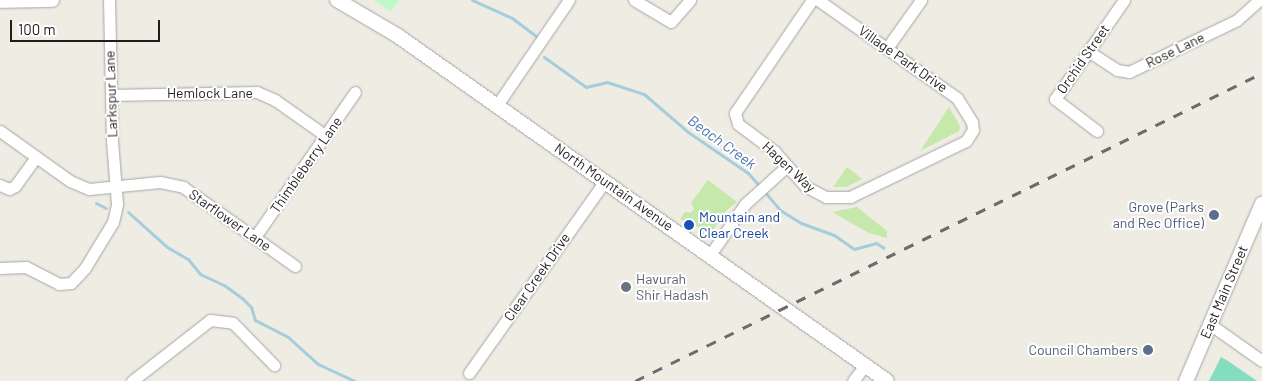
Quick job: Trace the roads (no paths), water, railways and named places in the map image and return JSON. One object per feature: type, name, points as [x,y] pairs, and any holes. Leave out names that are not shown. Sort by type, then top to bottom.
[{"type":"street","points":[[0,2],[52,0]]},
{"type":"street","name":"Larkspur Lane","points":[[0,268],[26,267],[59,284],[72,283],[85,268],[113,222],[117,212],[111,96],[109,0]]},
{"type":"street","name":"North Mountain Avenue","points":[[337,0],[364,13],[497,105],[887,381]]},
{"type":"street","points":[[497,105],[569,0]]},
{"type":"street","points":[[634,0],[670,22],[690,0]]},
{"type":"street","name":"Hagen Way","points":[[812,0],[736,113],[742,128],[769,147],[819,195],[834,199],[850,198],[966,141],[973,130]]},
{"type":"street","name":"Village Park Drive","points":[[818,0],[957,98],[973,130]]},
{"type":"street","points":[[887,48],[921,0]]},
{"type":"street","name":"Orchid Street","points":[[1097,131],[1055,99],[1124,0]]},
{"type":"street","name":"Rose Lane","points":[[1088,51],[1117,70],[1129,72],[1237,20],[1259,0]]},
{"type":"street","name":"Hemlock Lane","points":[[111,96],[257,92],[275,100],[326,136]]},
{"type":"street","name":"Thimbleberry Lane","points":[[255,237],[355,92]]},
{"type":"street","name":"Starflower Lane","points":[[0,131],[78,185],[89,189],[115,189],[160,182],[183,187],[295,266]]},
{"type":"street","points":[[0,185],[9,188],[16,186],[36,157]]},
{"type":"street","points":[[710,255],[750,200],[788,166]]},
{"type":"street","name":"Clear Creek Drive","points":[[469,373],[605,181]]},
{"type":"street","name":"East Main Street","points":[[1186,381],[1262,204]]},
{"type":"street","points":[[132,381],[210,320],[233,323],[274,365]]},
{"type":"street","points":[[1211,325],[1262,361]]},
{"type":"street","points":[[853,381],[865,365]]},
{"type":"waterway","name":"Beach Creek","points":[[472,0],[512,18],[536,36]]},
{"type":"waterway","name":"Beach Creek","points":[[544,57],[586,87],[607,82],[644,94],[688,132],[748,173],[760,187]]},
{"type":"waterway","name":"Beach Creek","points":[[764,191],[780,210],[801,223],[834,235],[854,249],[876,243],[884,248]]},
{"type":"waterway","points":[[96,203],[106,208]]},
{"type":"waterway","points":[[128,212],[167,247],[188,259],[200,274],[224,285],[242,298],[251,307],[255,320],[288,337],[318,364],[354,381]]},
{"type":"railway","points":[[635,381],[1262,73]]},
{"type":"place","name":"Grove (Parks and Rec Office)","points":[[1214,215]]},
{"type":"place","name":"Mountain and Clear Creek","points":[[689,225]]},
{"type":"place","name":"Havurah Shir Hadash","points":[[626,287]]},
{"type":"place","name":"Council Chambers","points":[[1148,350]]}]
